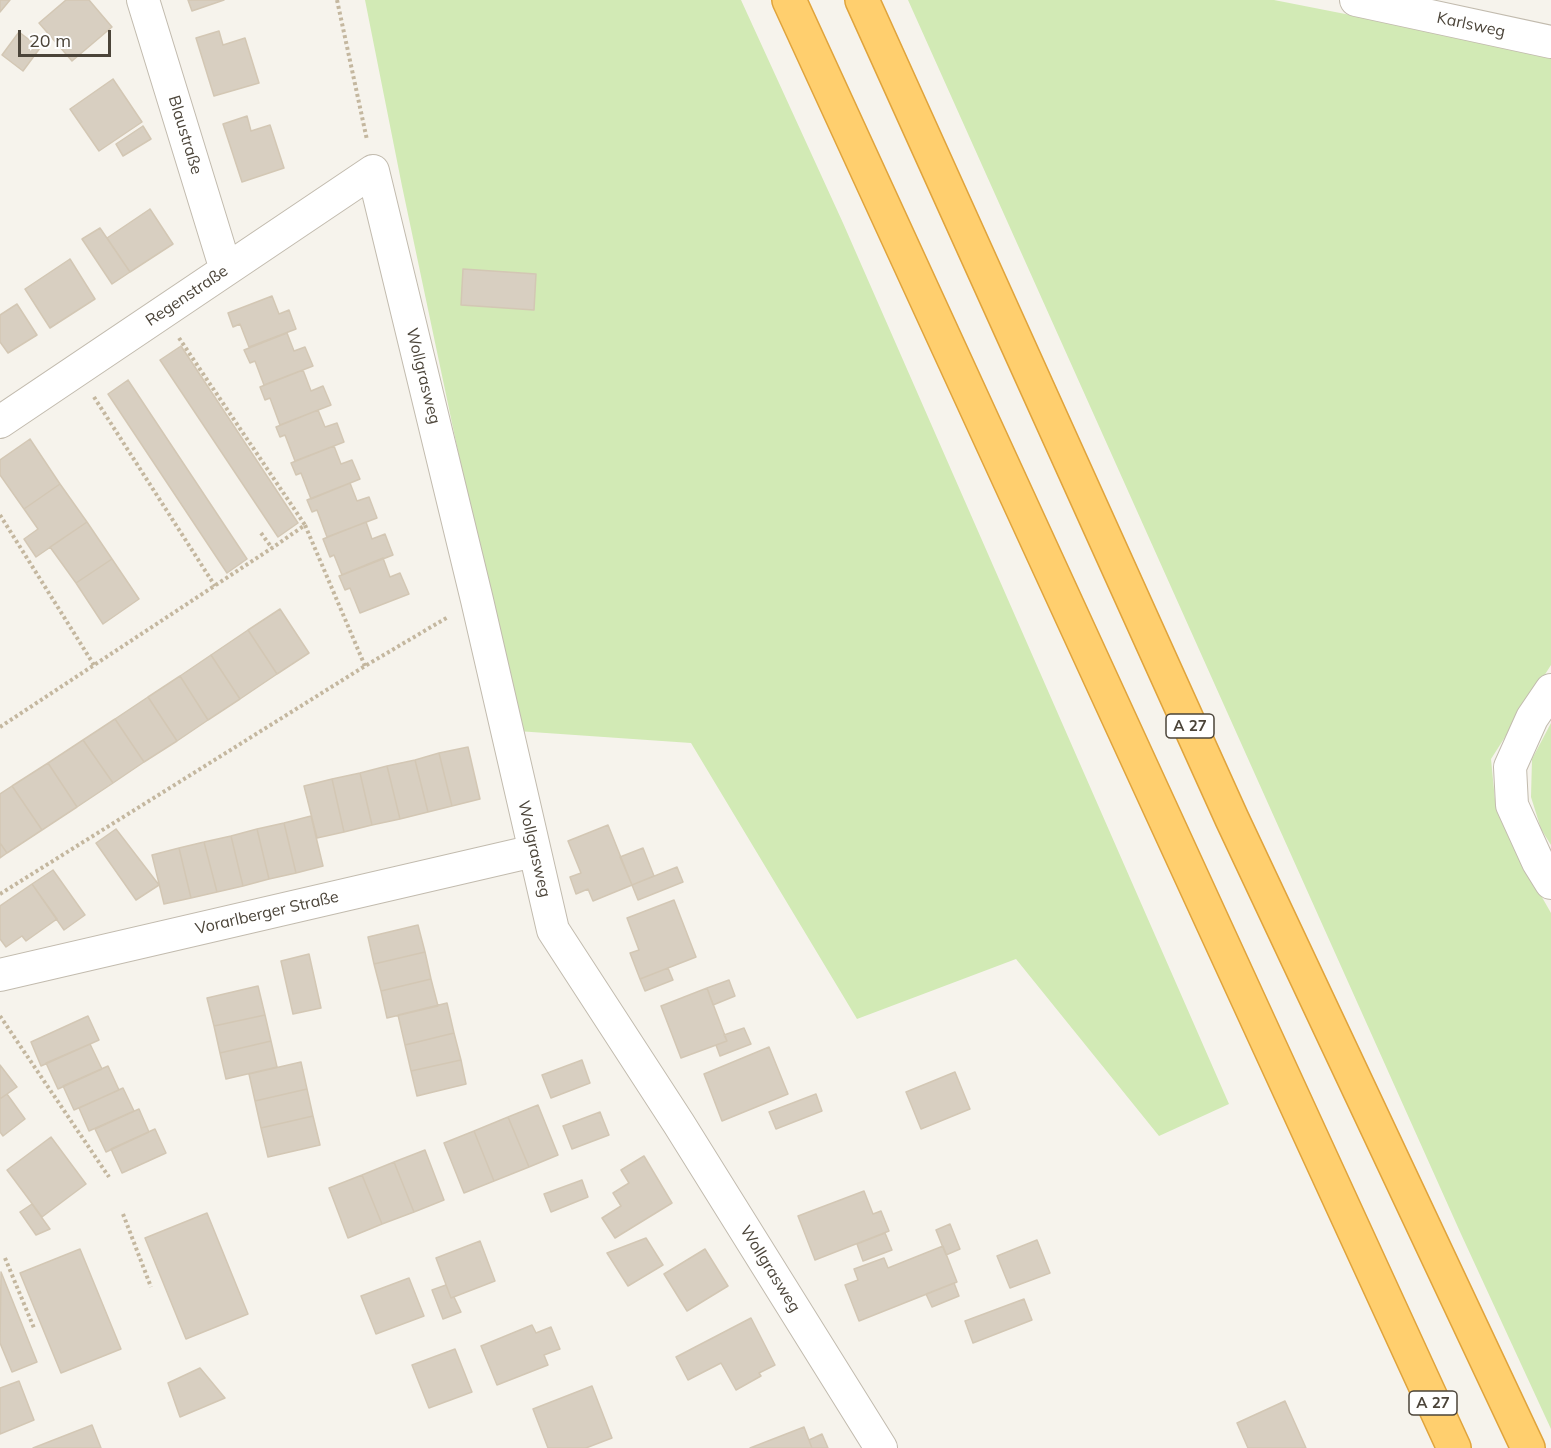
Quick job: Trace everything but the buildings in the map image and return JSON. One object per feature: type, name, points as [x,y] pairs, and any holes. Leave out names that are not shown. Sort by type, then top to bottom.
[{"type":"highway","name":"A 27","points":[[789,0],[1454,1448]]},
{"type":"highway","name":"A 27","points":[[862,0],[1232,819],[1528,1448]]},
{"type":"street","name":"Blaustraße","points":[[143,0],[226,270]]},
{"type":"street","name":"Karlsweg","points":[[1356,0],[1551,42]]},
{"type":"street","name":"Regenstraße","points":[[0,422],[373,171]]},
{"type":"street","name":"Wollgrasweg","points":[[373,171],[477,600],[552,930],[686,1134],[881,1448]]},
{"type":"street","points":[[1551,690],[1532,718],[1510,767],[1512,805],[1538,862],[1551,883]]},
{"type":"street","name":"Vorarlberger Straße","points":[[0,975],[534,851]]},
{"type":"path","points":[[337,0],[373,171]]},
{"type":"path","points":[[162,313],[305,525],[365,666]]},
{"type":"path","points":[[77,370],[215,586]]},
{"type":"path","points":[[0,515],[94,665]]},
{"type":"path","points":[[0,727],[305,525]]},
{"type":"path","points":[[261,533],[272,548]]},
{"type":"path","points":[[0,894],[365,666],[477,600]]},
{"type":"path","points":[[0,1016],[109,1177]]},
{"type":"path","points":[[123,1214],[151,1287]]},
{"type":"path","points":[[5,1258],[34,1328]]},
{"type":"green space","points":[[365,0],[741,0],[843,223],[1229,1104],[1159,1136],[1016,959],[857,1019],[691,743],[517,731]]},
{"type":"green space","points":[[908,0],[1274,0],[1551,57],[1551,665],[1491,759],[1495,800],[1519,857],[1551,913],[1551,1429],[1461,1234]]},
{"type":"green space","points":[[1551,723],[1551,845],[1541,829],[1531,797],[1532,759]]}]
